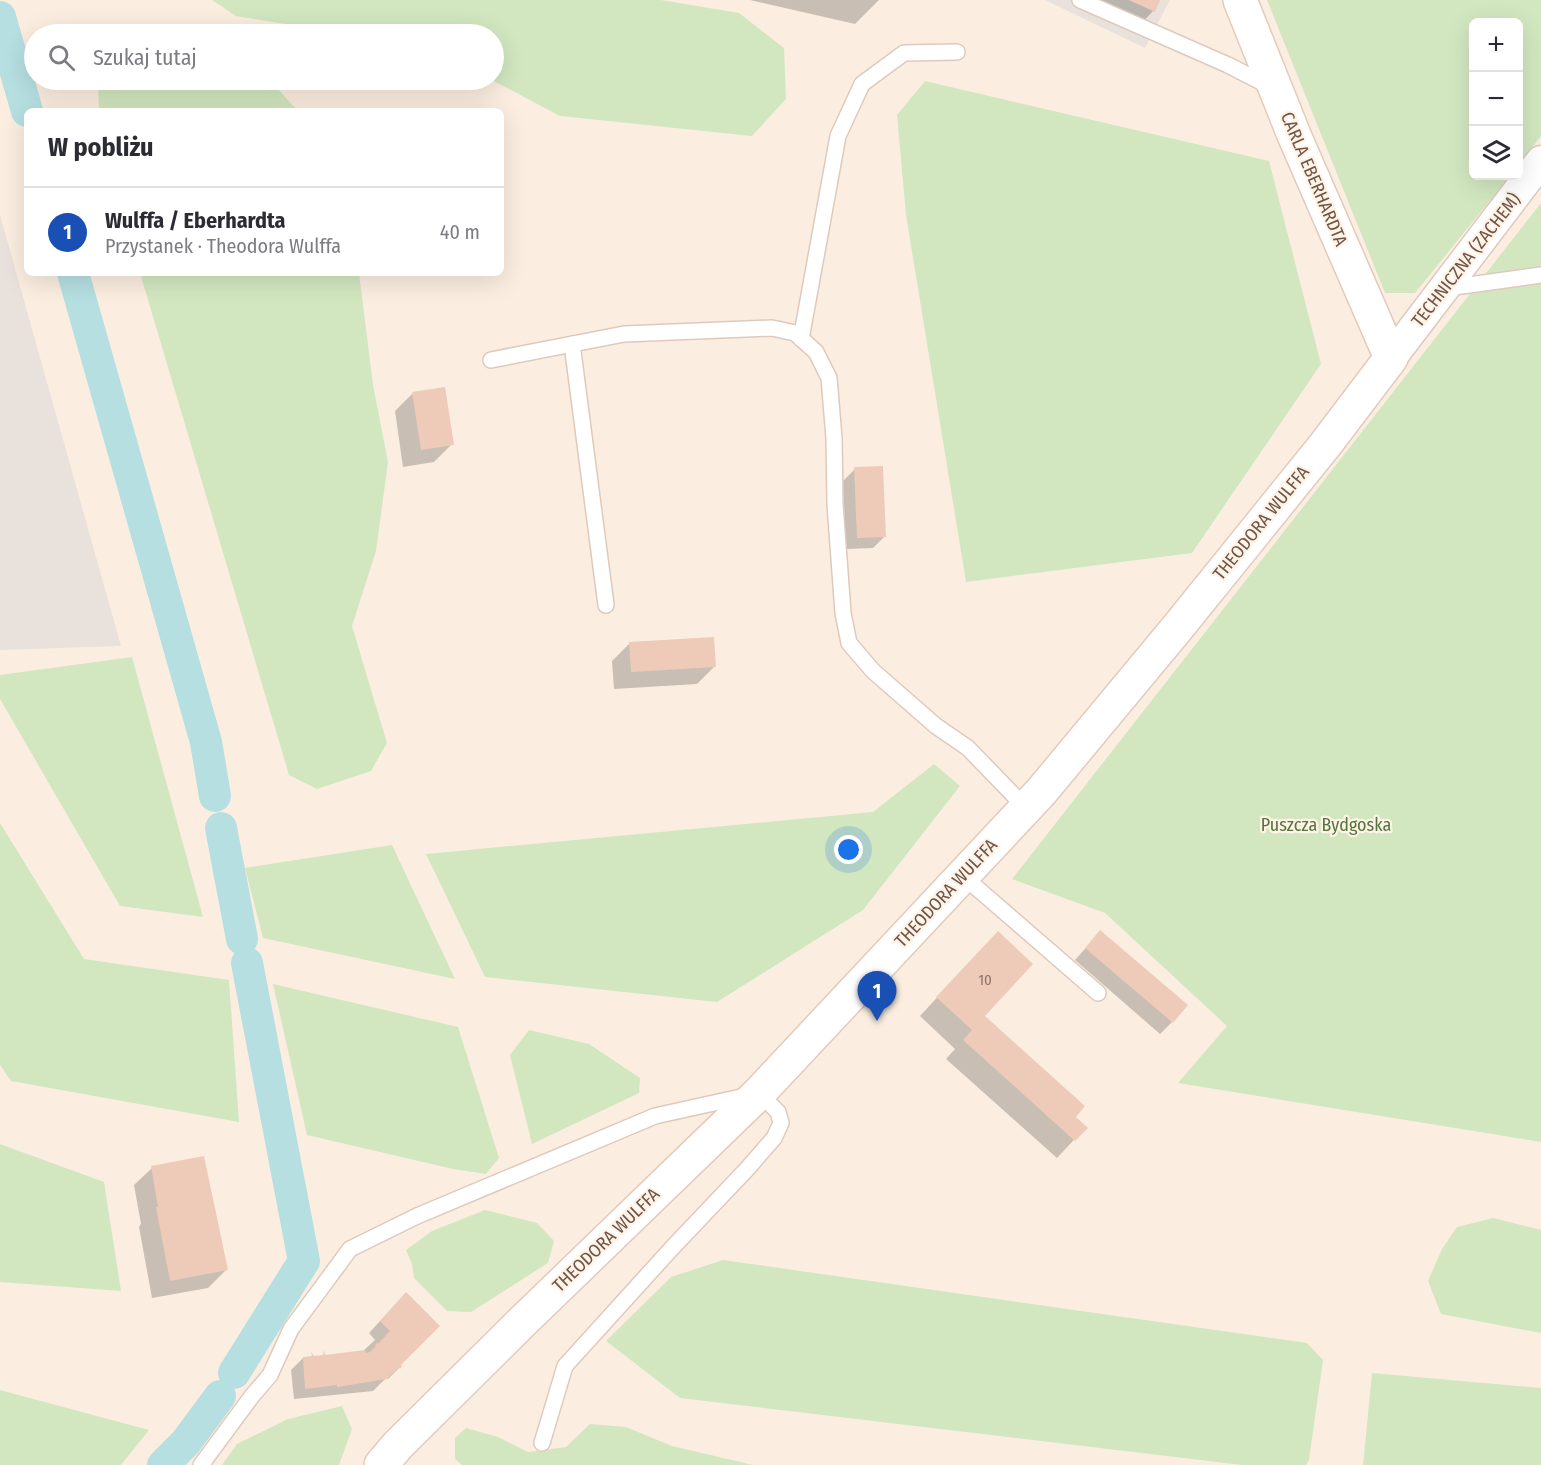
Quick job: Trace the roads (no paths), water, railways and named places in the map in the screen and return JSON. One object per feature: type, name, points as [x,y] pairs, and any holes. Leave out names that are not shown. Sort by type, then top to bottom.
[{"type":"street","name":"CARLA EBERHARDTA","points":[[1240,0],[1294,135],[1391,358]]},
{"type":"street","name":"TECHNICZNA (ZACHEM)","points":[[1391,358],[1541,162]]},
{"type":"street","name":"THEODORA WULFFA","points":[[381,1465],[398,1445],[520,1324],[759,1093],[1026,808],[1325,445],[1391,358]]},
{"type":"lane","points":[[1080,0],[1228,65],[1276,90]]},
{"type":"lane","points":[[801,339],[838,136],[862,84],[904,53],[957,52]]},
{"type":"lane","points":[[1444,289],[1541,274]]},
{"type":"lane","points":[[491,360],[624,334],[772,328],[795,333],[816,352],[829,378],[843,613],[849,643],[873,671],[936,726],[968,748],[1026,808]]},
{"type":"lane","points":[[572,344],[606,605]]},
{"type":"lane","points":[[963,876],[1098,993]]},
{"type":"lane","points":[[201,1465],[270,1375],[291,1329],[350,1250],[417,1216],[655,1116],[759,1093],[778,1112],[781,1122],[774,1138],[565,1366],[542,1443]]},
{"type":"waterway","points":[[0,17],[26,108]]},
{"type":"waterway","points":[[74,276],[206,742],[215,796]]},
{"type":"waterway","points":[[221,828],[242,939]]},
{"type":"waterway","points":[[234,1373],[304,1261],[247,963]]},
{"type":"waterway","points":[[163,1465],[186,1442],[220,1396]]},
{"type":"place","name":"Wulffa / Eberhardta","points":[[877,1021]]},
{"type":"park label","name":"Puszcza Bydgoska","points":[[1326,825]]}]
